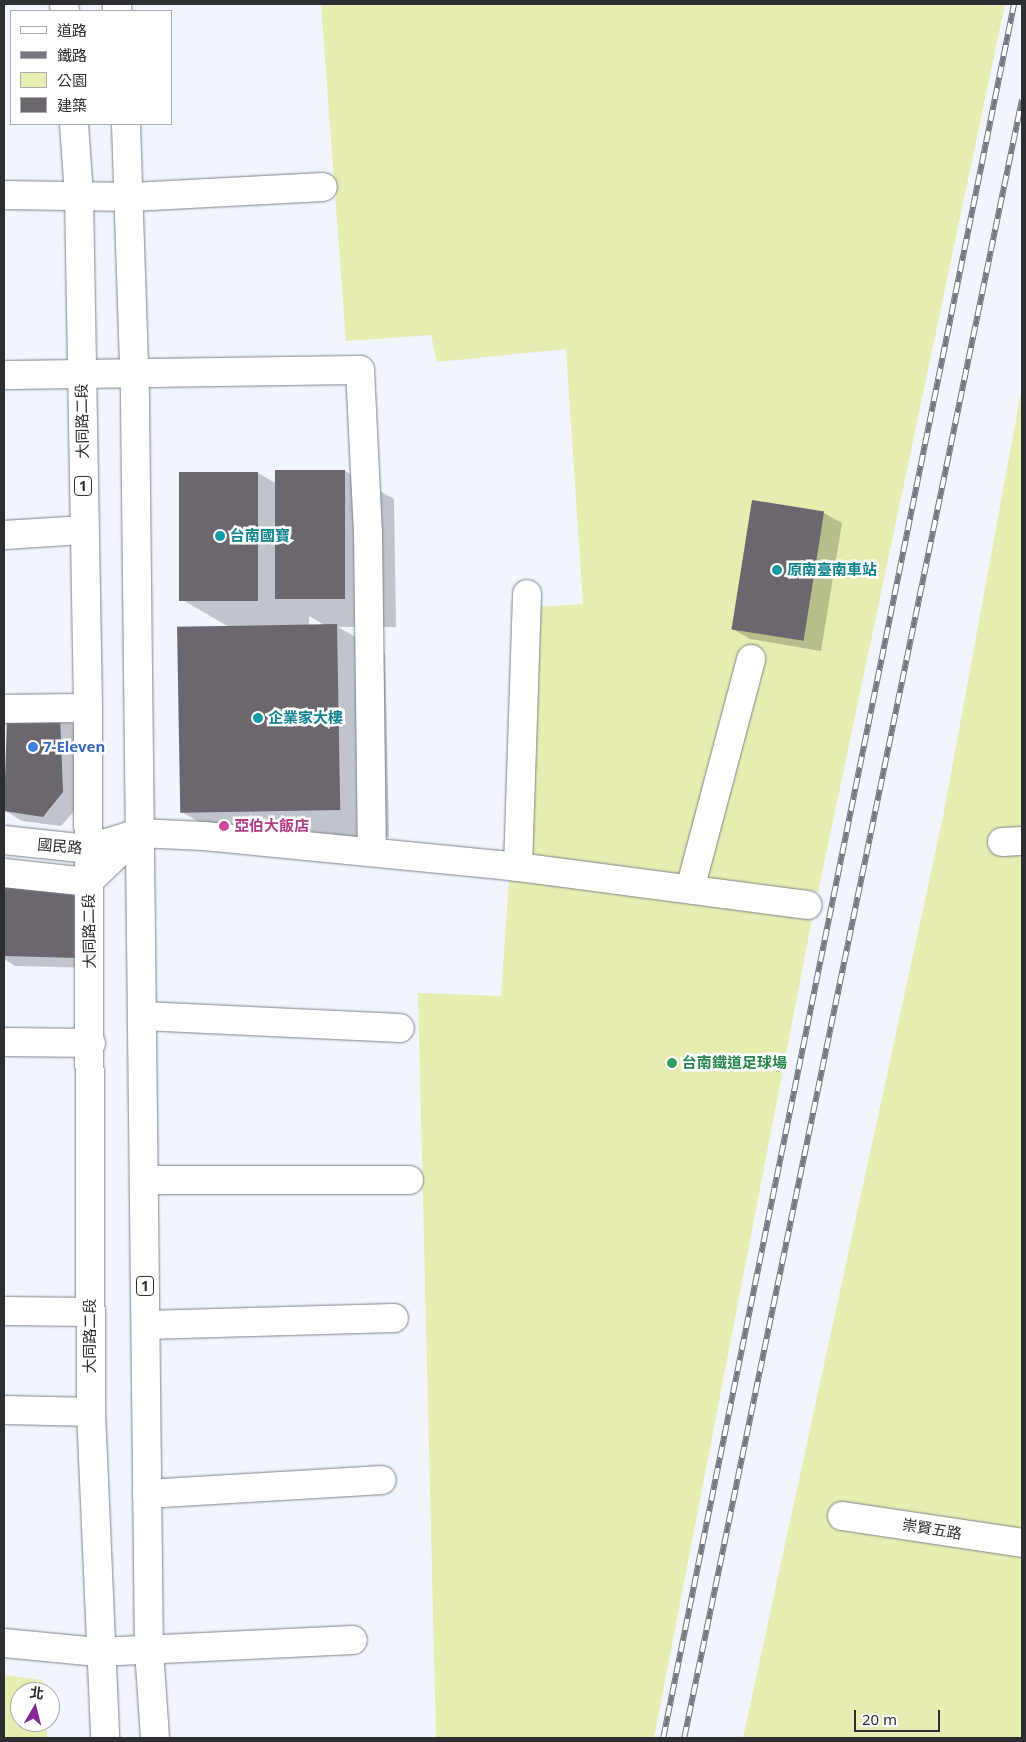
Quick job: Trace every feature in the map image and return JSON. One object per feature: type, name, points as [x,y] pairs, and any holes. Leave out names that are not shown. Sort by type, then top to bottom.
[{"type":"street","name":"大同路二段","points":[[74,125],[79,196],[88,708],[88,882],[91,1043],[91,1412],[98,1652],[105,1738]]},
{"type":"street","name":"1","points":[[126,125],[132,197],[135,372],[138,833],[143,1016],[148,1650],[155,1738]]},
{"type":"street","points":[[4,194],[132,197],[323,187]]},
{"type":"street","points":[[4,375],[360,370],[368,534],[372,852]]},
{"type":"street","points":[[4,535],[84,530]]},
{"type":"street","points":[[518,867],[527,594]]},
{"type":"street","points":[[690,889],[751,659]]},
{"type":"street","points":[[4,710],[88,708]]},
{"type":"street","points":[[4,873],[88,882],[138,833],[372,852],[518,867],[808,905]]},
{"type":"street","name":"國民路","points":[[4,840],[88,849],[138,833]]},
{"type":"street","points":[[143,1016],[400,1028]]},
{"type":"street","points":[[4,1042],[91,1043]]},
{"type":"street","points":[[144,1180],[409,1180]]},
{"type":"street","points":[[4,1311],[90,1312]]},
{"type":"street","points":[[146,1325],[394,1318]]},
{"type":"street","points":[[4,1410],[91,1412]]},
{"type":"street","points":[[147,1494],[382,1480]]},
{"type":"street","name":"崇賢五路","points":[[842,1516],[1022,1543]]},
{"type":"street","points":[[4,1643],[98,1652],[353,1640]]},
{"type":"green space","points":[[321,4],[1005,4],[818,892],[528,857],[536,607],[583,604],[566,349],[437,362],[431,335],[346,341]]},
{"type":"green space","points":[[1022,387],[1022,1738],[743,1738],[943,817]]},
{"type":"green space","points":[[509,881],[590,888],[812,919],[654,1738],[436,1738],[418,993],[501,996]]},
{"type":"green space","points":[[4,1675],[42,1680],[42,1682],[10,1682],[10,1732],[47,1732],[47,1738],[4,1738]]},
{"type":"building","name":"台南國寶","points":[[275,470],[345,470],[345,599],[275,599]]},
{"type":"building","name":"台南國寶","points":[[179,472],[258,472],[258,601],[179,601]]},
{"type":"building","name":"原南臺南車站","points":[[752,500],[824,511],[804,641],[732,629]]},
{"type":"building","name":"企業家大樓","points":[[337,624],[340,810],[180,813],[177,627]]},
{"type":"building","name":"7-Eleven","points":[[7,715],[60,715],[63,792],[43,817],[4,811]]},
{"type":"building","points":[[4,886],[79,895],[79,958],[4,956]]},
{"type":"railway","points":[[663,1738],[1014,4]]},
{"type":"railway","points":[[684,1738],[1022,99]]},
{"type":"place","name":"台南國寶","points":[[220,536]]},
{"type":"place","name":"原南臺南車站","points":[[777,570]]},
{"type":"place","name":"企業家大樓","points":[[258,718]]},
{"type":"place","name":"7-Eleven","points":[[33,747]]},
{"type":"place","name":"亞伯大飯店","points":[[224,826]]},
{"type":"place","name":"台南鐵道足球場","points":[[672,1063]]}]
